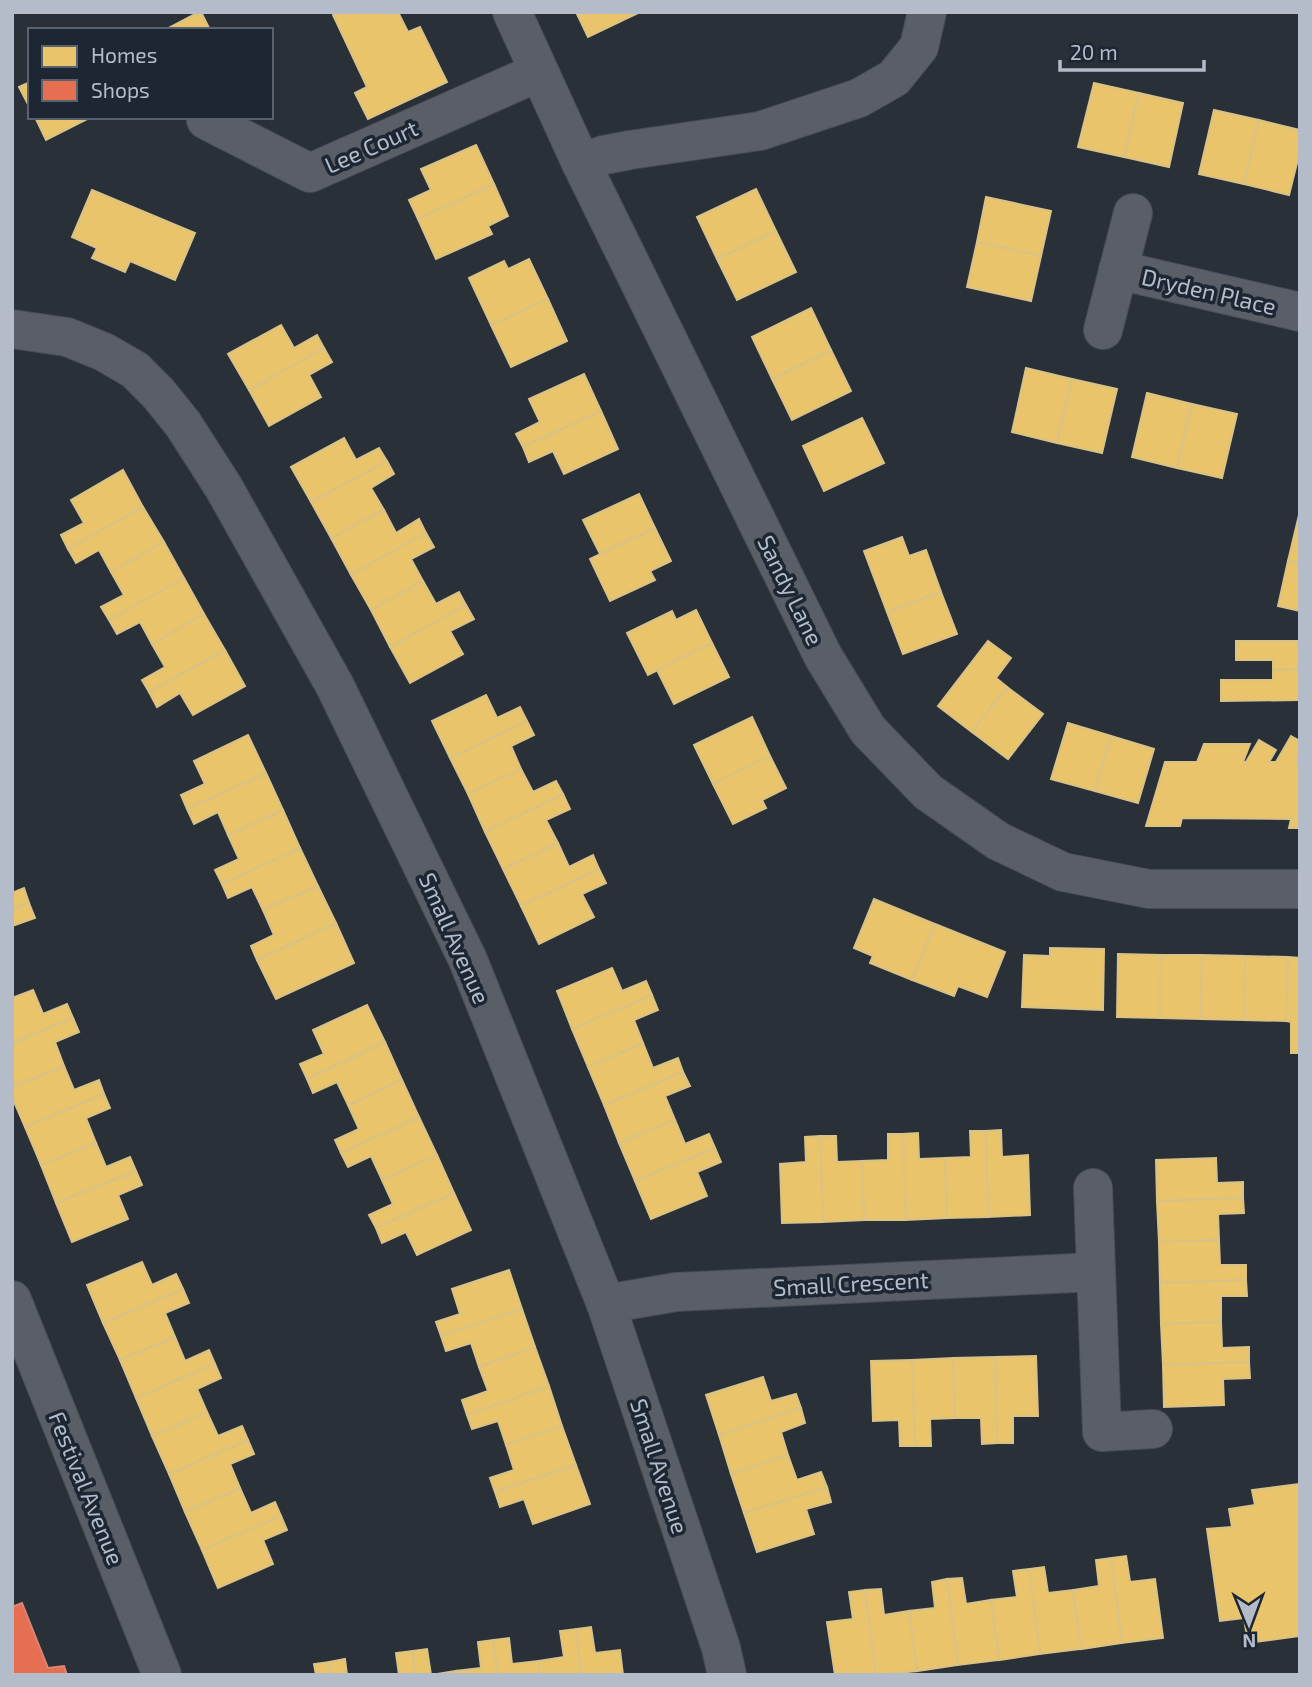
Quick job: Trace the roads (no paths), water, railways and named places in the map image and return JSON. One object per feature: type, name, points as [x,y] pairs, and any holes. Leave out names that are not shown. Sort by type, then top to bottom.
[{"type":"street","name":"Sandy Lane","points":[[512,12],[581,163],[823,656],[868,730],[928,792],[998,841],[1063,872],[1149,889],[1300,889]]},
{"type":"street","points":[[581,163],[630,150],[760,131],[859,98],[894,78],[919,47],[927,12]]},
{"type":"street","name":"Lee Court","points":[[206,120],[310,173],[539,72]]},
{"type":"street","name":"Dryden Place","points":[[1103,330],[1133,213]]},
{"type":"street","name":"Dryden Place","points":[[1118,270],[1300,312]]},
{"type":"street","name":"Small Avenue","points":[[12,329],[66,337],[104,352],[135,370],[158,393],[183,424],[224,488],[335,686],[457,937],[606,1304],[721,1648],[727,1675]]},
{"type":"street","points":[[1093,1188],[1102,1432],[1153,1429]]},
{"type":"street","name":"Small Crescent","points":[[606,1304],[676,1292],[1096,1272]]},
{"type":"street","name":"Festival Avenue","points":[[12,1300],[162,1675]]}]
